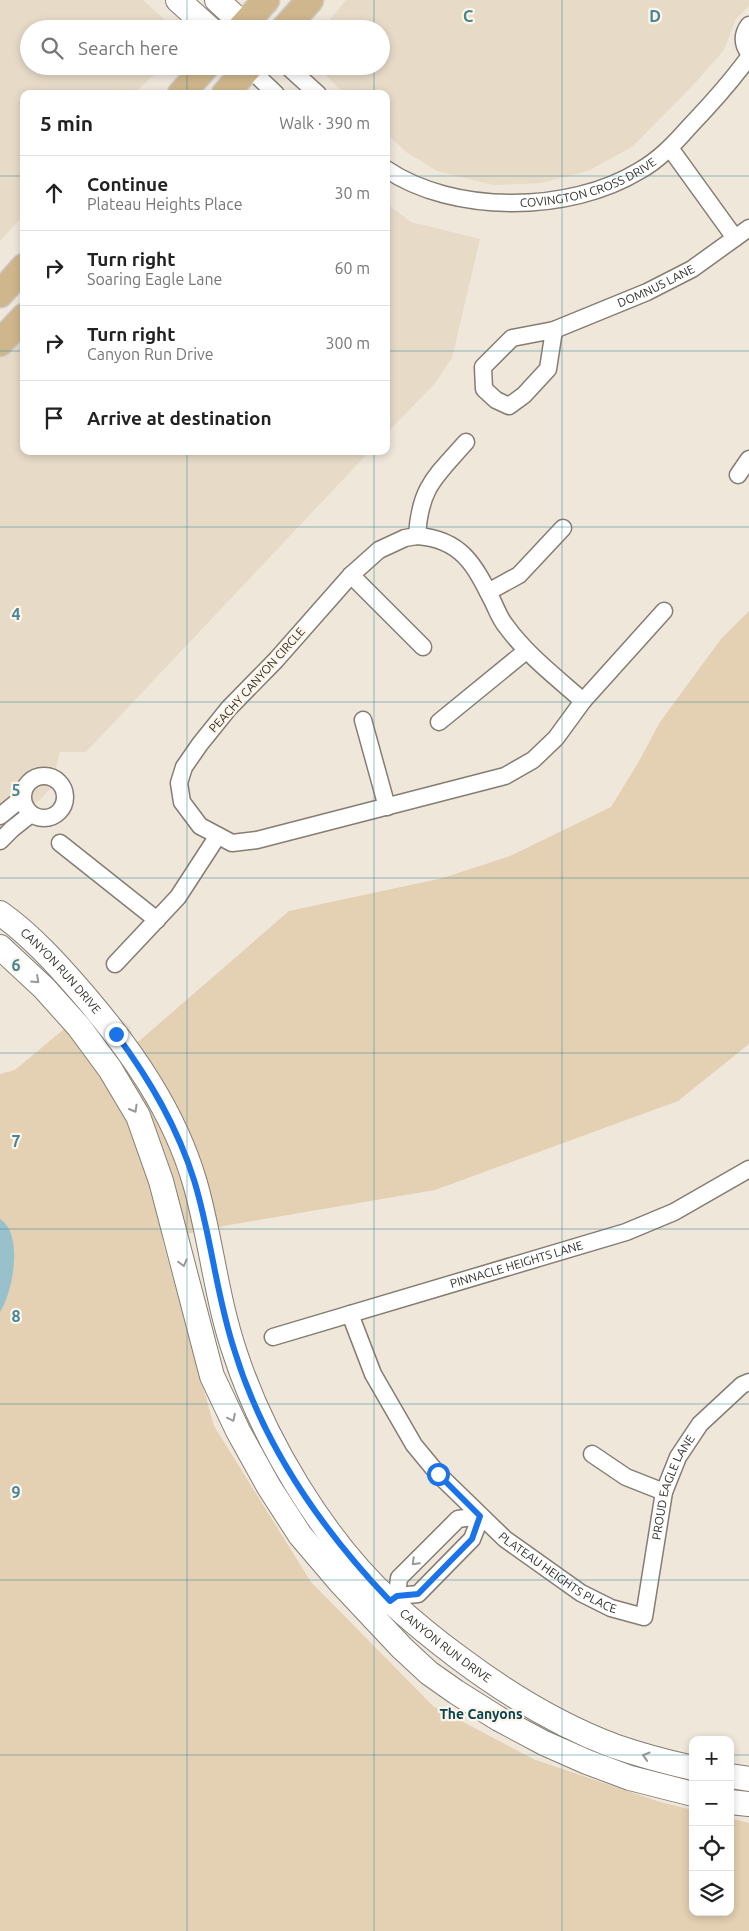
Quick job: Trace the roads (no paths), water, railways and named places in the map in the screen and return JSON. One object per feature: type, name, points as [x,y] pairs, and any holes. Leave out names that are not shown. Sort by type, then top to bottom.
[{"type":"main road","points":[[250,20],[266,0]]},
{"type":"main road","points":[[292,20],[310,0]]},
{"type":"main road","points":[[185,90],[198,75]]},
{"type":"main road","points":[[229,90],[242,75]]},
{"type":"main road","points":[[0,294],[20,272]]},
{"type":"main road","points":[[0,343],[20,321]]},
{"type":"street","points":[[178,0],[200,20]]},
{"type":"street","points":[[217,0],[237,20]]},
{"type":"street","points":[[749,25],[744,35],[744,43],[749,53]]},
{"type":"street","name":"COVINGTON CROSS DRIVE","points":[[390,171],[415,186],[457,198],[505,204],[552,201],[604,188],[640,171],[670,148],[727,88],[749,57]]},
{"type":"street","points":[[257,75],[272,90]]},
{"type":"street","points":[[297,75],[314,90]]},
{"type":"street","points":[[670,148],[735,238]]},
{"type":"street","name":"DOMNUS LANE","points":[[554,330],[548,369],[524,395],[509,406],[496,400],[484,389],[483,367],[512,338],[554,330],[647,292],[692,270],[749,228]]},
{"type":"street","points":[[417,536],[418,516],[424,494],[434,477],[466,442]]},
{"type":"street","points":[[738,475],[749,458]]},
{"type":"street","points":[[488,592],[519,575],[563,528]]},
{"type":"street","name":"PEACHY CANYON CIRCLE","points":[[583,701],[526,651],[504,624],[471,562],[458,549],[443,541],[417,536],[405,538],[380,550],[352,575],[276,660],[228,708],[184,767],[179,783],[182,802],[200,826],[217,837],[232,843],[257,840],[506,776],[533,760],[556,738],[583,701],[664,611]]},
{"type":"street","points":[[352,575],[423,647]]},
{"type":"street","points":[[439,722],[526,651]]},
{"type":"street","points":[[363,720],[387,807]]},
{"type":"street","points":[[39,776],[51,777],[60,782],[63,787],[65,800],[58,812],[45,818],[31,814],[27,810],[22,798],[25,786],[39,776]]},
{"type":"street","points":[[0,816],[22,798]]},
{"type":"street","points":[[0,841],[31,814]]},
{"type":"street","points":[[115,964],[178,897],[217,837]]},
{"type":"street","points":[[60,843],[157,920]]},
{"type":"street","name":"CANYON RUN DRIVE","points":[[0,913],[23,932],[68,976],[116,1034],[155,1090],[182,1146],[194,1180],[226,1322],[239,1366],[263,1424],[297,1484],[326,1527],[363,1573],[443,1645],[498,1687],[532,1707],[614,1746],[689,1767]]},
{"type":"street","name":"CANYON RUN DRIVE","points":[[0,947],[44,988],[79,1027],[110,1069],[138,1116],[161,1181],[212,1376],[238,1431],[269,1487],[300,1535],[371,1616],[429,1673],[499,1719],[544,1743],[630,1778],[689,1793]]},
{"type":"street","name":"PINNACLE HEIGHTS LANE","points":[[273,1337],[626,1232],[674,1212],[749,1169]]},
{"type":"street","name":"PLATEAU HEIGHTS PLACE","points":[[350,1314],[373,1374],[414,1445],[438,1474],[505,1539],[581,1593],[612,1608],[644,1617]]},
{"type":"street","name":"PROUD EAGLE LANE","points":[[644,1617],[664,1492],[678,1457],[700,1424],[742,1385],[749,1382]]},
{"type":"street","points":[[592,1454],[626,1477],[664,1492]]},
{"type":"street","points":[[371,1616],[393,1598],[418,1594],[472,1539],[480,1516],[458,1519],[399,1578],[393,1598]]},
{"type":"street","points":[[734,1777],[749,1779]]},
{"type":"street","points":[[734,1802],[749,1804]]},
{"type":"water","points":[[0,1219],[7,1226],[12,1237],[14,1264],[9,1291],[0,1312]]},
{"type":"district","name":"The Canyons","points":[[481,1714]]}]
